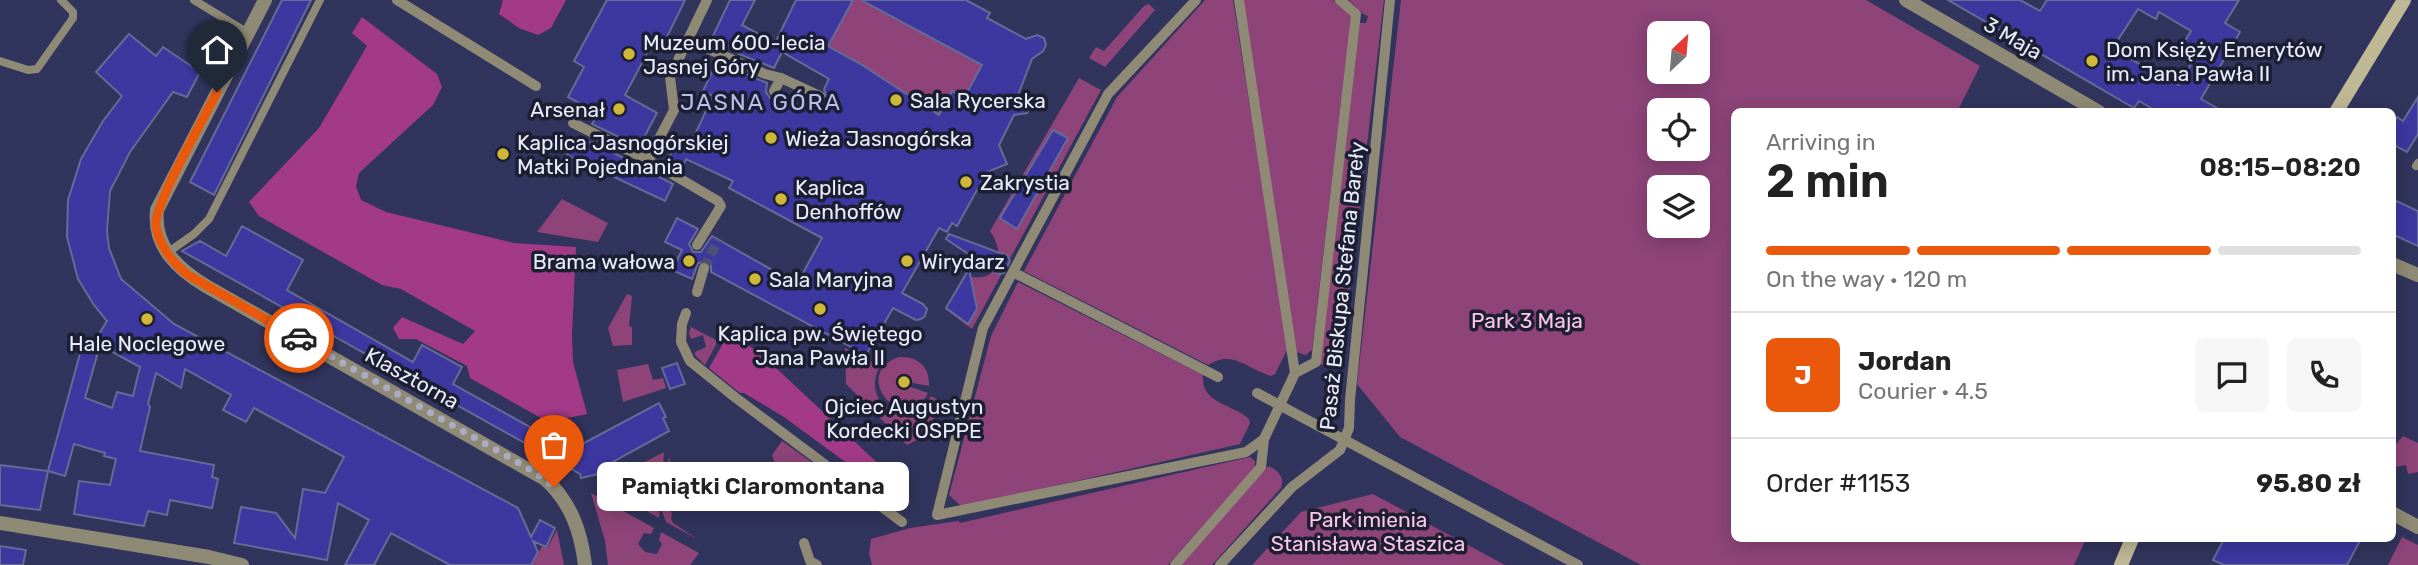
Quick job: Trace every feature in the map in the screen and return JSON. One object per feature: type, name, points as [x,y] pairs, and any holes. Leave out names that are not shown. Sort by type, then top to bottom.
[{"type":"main road","points":[[2338,108],[2404,0]]},
{"type":"main road","points":[[2121,565],[2131,542]]},
{"type":"street","name":"Klasztorna","points":[[265,0],[157,211],[158,234],[167,253],[188,275],[545,479],[563,497],[570,511],[582,542],[585,565]]},
{"type":"street","points":[[397,0],[536,86]]},
{"type":"street","points":[[648,160],[674,110],[670,77],[707,0]]},
{"type":"street","points":[[1196,0],[1108,94],[983,328],[937,515],[1245,452],[1264,439]]},
{"type":"street","points":[[1175,565],[1261,467],[1264,439],[1295,373],[1239,0]]},
{"type":"street","points":[[1295,373],[1316,362],[1356,14],[1340,0]]},
{"type":"street","name":"Pasaż Biskupa Stefana Bareły","points":[[1220,565],[1292,487],[1333,457],[1346,440],[1390,0]]},
{"type":"street","name":"3 Maja","points":[[1906,0],[2092,108]]},
{"type":"street","points":[[688,40],[820,96]]},
{"type":"street","points":[[774,91],[781,78]]},
{"type":"street","points":[[573,123],[648,160],[719,201],[721,206],[697,245]]},
{"type":"street","points":[[2396,266],[2418,275]]},
{"type":"street","points":[[698,292],[704,268]]},
{"type":"street","points":[[1013,272],[1218,377]]},
{"type":"street","points":[[687,313],[682,324],[681,341],[690,361],[902,522]]},
{"type":"street","points":[[1257,393],[1578,565]]},
{"type":"street","points":[[2396,515],[2418,527]]},
{"type":"street","points":[[0,523],[209,557],[242,565]]},
{"type":"street","points":[[804,543],[810,561],[817,565]]},
{"type":"lane","points":[[0,61],[28,70],[37,69],[73,18],[73,12],[61,0]]},
{"type":"lane","points":[[194,0],[248,33]]},
{"type":"lane","points":[[167,253],[194,234],[209,219],[320,0]]},
{"type":"green space","points":[[853,0],[861,0],[982,65],[964,98],[939,115],[828,46]]},
{"type":"green space","points":[[1205,0],[1233,0],[1288,348],[1275,374],[1271,376],[1233,360],[1225,359],[1208,365],[1024,271],[1117,97]]},
{"type":"green space","points":[[1242,0],[1337,1],[1351,16],[1312,350],[1306,355],[1296,352]]},
{"type":"green space","points":[[1349,0],[1384,0],[1341,366],[1320,364],[1360,23],[1366,23],[1368,16]]},
{"type":"green space","name":"Park 3 Maja","points":[[1401,0],[1866,0],[1980,66],[1959,108],[1731,108],[1731,542],[2085,542],[2074,565],[1641,565],[1400,437],[1357,384]]},
{"type":"green space","points":[[1149,4],[1155,10],[1105,67],[1089,58],[1096,47],[1104,51],[1144,6]]},
{"type":"green space","points":[[1079,78],[1101,90],[972,329],[945,309],[964,275],[985,276],[996,267],[998,250],[990,231]]},
{"type":"green space","points":[[562,199],[608,223],[598,242],[537,232]]},
{"type":"green space","points":[[1018,282],[1203,375],[1204,385],[1212,398],[1249,419],[1250,423],[1240,444],[962,507],[949,495],[991,336]]},
{"type":"green space","points":[[627,294],[632,296],[629,326],[632,327],[632,345],[613,346],[608,328]]},
{"type":"green space","points":[[691,327],[718,341],[705,365],[695,355],[695,352],[706,347],[703,335],[691,339]]},
{"type":"green space","points":[[845,348],[880,366],[875,380],[876,392],[881,402],[889,409],[911,412],[922,407],[931,396],[938,400],[930,433],[907,445],[846,384]]},
{"type":"green space","points":[[899,357],[912,358],[922,364],[929,379],[929,386],[908,382],[909,379],[900,376],[897,386],[908,386],[928,393],[918,405],[907,409],[886,399],[880,388],[879,377],[885,366]]},
{"type":"green space","points":[[648,364],[653,380],[663,378],[666,388],[623,402],[617,370]]},
{"type":"green space","points":[[2403,436],[2418,443],[2418,472],[2408,474],[2406,465],[2396,467],[2396,444]]},
{"type":"green space","points":[[782,441],[820,468],[779,474],[772,455]]},
{"type":"green space","points":[[664,452],[659,518],[614,493],[626,488],[624,481],[611,486],[608,481]]},
{"type":"green space","points":[[669,456],[672,470],[668,481],[666,507],[672,513],[673,523],[697,539],[666,522],[662,511]]},
{"type":"green space","points":[[1250,457],[1255,461],[1255,467],[1168,565],[872,565],[869,553],[871,539],[910,528],[958,521],[960,523]]},
{"type":"green space","points":[[1268,466],[1280,474],[1281,488],[1212,565],[1181,565]]},
{"type":"green space","points":[[591,493],[654,528],[651,534],[644,533],[638,544],[645,552],[657,554],[662,544],[659,540],[661,532],[699,553],[690,565],[608,565],[605,541]]},
{"type":"green space","name":"Park imienia Stanisława Staszica","points":[[1373,494],[1505,565],[1252,565],[1301,512]]},
{"type":"green space","points":[[557,530],[564,565],[532,565],[542,546],[547,548]]},
{"type":"green space","points":[[2402,537],[2418,545],[2418,565],[2388,565]]},
{"type":"shaded area","points":[[503,0],[566,0],[551,28],[538,35],[519,28],[499,14]]},
{"type":"shaded area","points":[[362,17],[437,74],[442,87],[433,105],[359,173],[356,186],[361,200],[386,212],[514,243],[576,247],[573,362],[587,414],[548,422],[470,378],[467,366],[416,339],[399,339],[393,328],[402,317],[463,344],[475,331],[401,289],[382,285],[259,216],[249,202],[319,128],[367,46],[352,33]]},
{"type":"shaded area","points":[[729,333],[760,353],[901,485],[902,490],[898,496],[893,497],[784,417],[740,393],[709,368]]},
{"type":"building","points":[[282,0],[311,0],[214,195],[190,182]]},
{"type":"building","points":[[607,0],[685,0],[663,45],[654,40],[625,95],[657,113],[639,147],[592,124],[598,113],[568,97],[584,67],[574,61]]},
{"type":"building","points":[[730,0],[755,0],[742,25],[775,43],[796,0],[853,0],[828,46],[939,115],[952,91],[964,98],[982,65],[861,0],[966,0],[990,13],[987,18],[1026,39],[1037,35],[1044,38],[1046,45],[1043,51],[1032,59],[1018,95],[1028,99],[1030,106],[1027,113],[1014,115],[999,145],[1007,164],[987,172],[957,226],[952,223],[947,232],[939,228],[902,293],[923,304],[927,309],[925,316],[916,320],[893,308],[866,355],[711,272],[711,265],[707,261],[698,263],[692,279],[672,270],[682,250],[665,242],[677,218],[698,229],[689,244],[693,252],[701,252],[712,236],[797,284],[822,238],[729,188],[733,181],[686,159],[681,170],[667,162],[679,137],[691,143],[713,96],[703,91],[712,72],[722,77],[727,66],[767,83],[766,92],[770,98],[775,99],[781,95],[811,112],[816,103],[824,103],[827,99],[824,89],[829,79],[782,52],[774,68],[734,52],[735,49],[712,38]]},
{"type":"building","points":[[1948,0],[2020,0],[2040,11],[2047,0],[2239,0],[2225,23],[2240,32],[2201,99],[2217,108],[2151,108],[2139,101],[2134,108]],"holes":[[[2138,9],[2156,19],[2159,12],[2191,31],[2183,44],[2198,53],[2178,85],[2112,49]]]},
{"type":"building","points":[[129,34],[156,56],[163,47],[200,72],[187,97],[173,92],[130,152],[110,191],[107,231],[109,248],[121,279],[174,324],[518,508],[531,537],[540,520],[555,528],[546,547],[533,541],[538,552],[531,565],[450,565],[391,533],[374,565],[345,565],[369,520],[338,503],[327,560],[234,543],[241,507],[276,513],[295,538],[303,489],[325,493],[344,457],[254,408],[246,422],[223,410],[231,395],[185,369],[181,388],[156,373],[140,451],[214,465],[212,477],[218,479],[212,508],[170,500],[167,515],[148,511],[144,526],[74,514],[79,481],[110,485],[116,459],[74,444],[65,476],[48,471],[84,339],[94,342],[107,321],[78,279],[67,237],[68,200],[81,159],[103,121],[122,96],[96,72]],"holes":[[[100,345],[140,367],[133,396],[117,392],[112,408],[85,398]]]},
{"type":"building","points":[[2418,97],[2418,134],[2407,152],[2396,146],[2396,119],[2403,121]]},
{"type":"building","points":[[1053,130],[1068,138],[1017,229],[1000,218]]},
{"type":"building","points":[[593,142],[673,184],[665,201],[567,155],[572,145]]},
{"type":"building","points":[[2396,201],[2418,211],[2418,246],[2396,236]]},
{"type":"building","points":[[242,226],[303,260],[287,290],[413,362],[422,345],[462,367],[453,384],[571,450],[659,403],[669,431],[598,470],[598,474],[581,478],[580,474],[182,251],[200,241],[226,256]]},
{"type":"building","points":[[949,234],[1008,256],[1010,261],[1004,273],[998,274],[946,239]]},
{"type":"building","points":[[969,269],[977,309],[968,324],[946,308]]},
{"type":"building","points":[[677,363],[685,384],[670,389],[662,368]]},
{"type":"building","points":[[0,465],[48,471],[40,510],[0,505]]},
{"type":"building","points":[[2222,542],[2359,542],[2347,565],[2224,565],[2213,560]]},
{"type":"building","points":[[0,546],[26,550],[23,565],[0,565]]},
{"type":"tunnel","points":[[704,268],[718,240]]},
{"type":"way so far","points":[[299,338],[533,471],[554,487]]},
{"type":"place","name":"Muzeum 600-lecia Jasnej Góry","points":[[629,54]]},
{"type":"place","name":"Dom Księży Emerytów im. Jana Pawła II","points":[[2092,61]]},
{"type":"place","name":"Sala Rycerska","points":[[896,100]]},
{"type":"place","name":"Arsenał","points":[[619,109]]},
{"type":"place","name":"Wieża Jasnogórska","points":[[771,138]]},
{"type":"place","name":"Kaplica Jasnogórskiej Matki Pojednania","points":[[503,154]]},
{"type":"place","name":"Zakrystia","points":[[966,182]]},
{"type":"place","name":"Kaplica Denhoffów","points":[[781,199]]},
{"type":"place","name":"Brama wałowa","points":[[689,261]]},
{"type":"place","name":"Wirydarz","points":[[907,261]]},
{"type":"place","name":"Sala Maryjna","points":[[755,279]]},
{"type":"place","name":"Kaplica pw. Świętego Jana Pawła II","points":[[820,309]]},
{"type":"place","name":"Hale Noclegowe","points":[[147,319]]},
{"type":"place","name":"Ojciec Augustyn Kordecki OSPPE","points":[[904,382]]},
{"type":"place","name":"Pamiątki Claromontana","points":[[554,487]]},
{"type":"district","name":"JASNA GÓRA","points":[[761,102]]},
{"type":"route","points":[[217,92],[157,211],[158,234],[173,262],[188,275],[299,338]]}]
